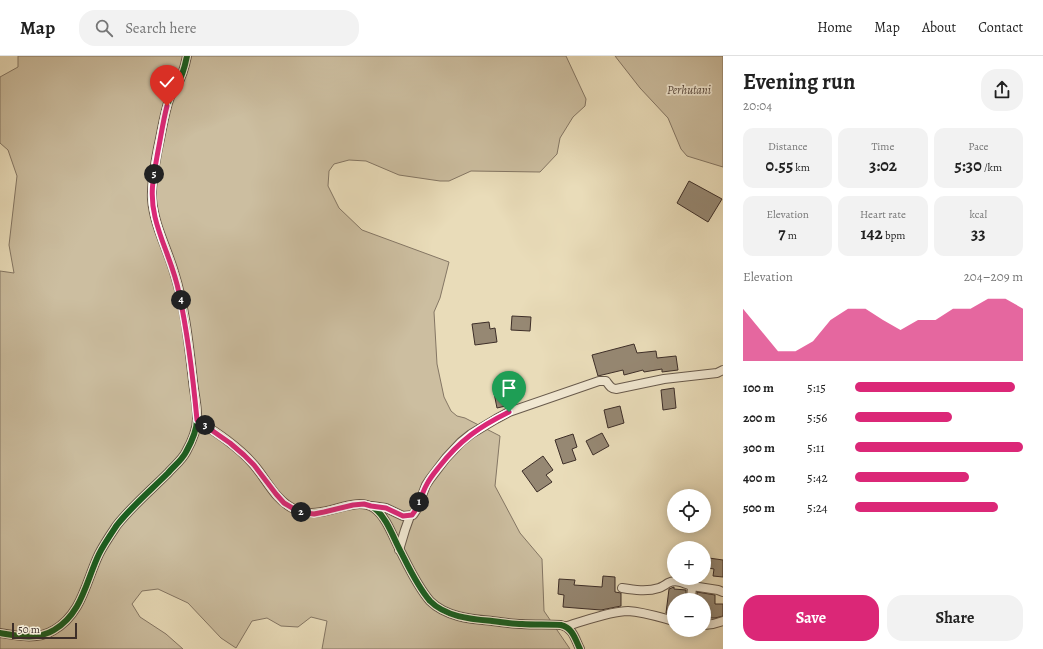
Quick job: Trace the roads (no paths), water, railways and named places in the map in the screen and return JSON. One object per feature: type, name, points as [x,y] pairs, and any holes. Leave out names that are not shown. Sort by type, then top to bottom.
[{"type":"street","points":[[0,633],[35,636],[54,631],[69,618],[82,598],[95,563],[108,538],[130,510],[186,453],[193,436],[197,420],[188,343],[175,273],[155,217],[152,200],[152,185],[164,118],[171,96],[178,84],[187,56]]},
{"type":"street","points":[[399,550],[410,516],[417,509],[426,485],[446,458],[461,442],[482,427],[509,412],[599,381],[606,381],[613,389],[616,389],[664,379],[718,373],[723,370]]},
{"type":"street","points":[[197,420],[230,443],[244,455],[254,465],[284,503],[294,509],[305,513],[314,514],[364,504],[380,507],[403,516],[410,516]]},
{"type":"street","points":[[371,506],[384,518],[399,550],[424,594],[444,610],[457,616],[522,624],[567,626],[611,613],[627,611],[639,612],[667,619]]},
{"type":"street","points":[[622,588],[647,590],[659,588],[669,582],[680,581],[692,586],[723,592]]},
{"type":"street","points":[[692,586],[692,593]]},
{"type":"street","points":[[711,624],[723,621]]},
{"type":"street","points":[[567,626],[580,649]]},
{"type":"park label","name":"Perhutani","points":[[689,90]]}]
